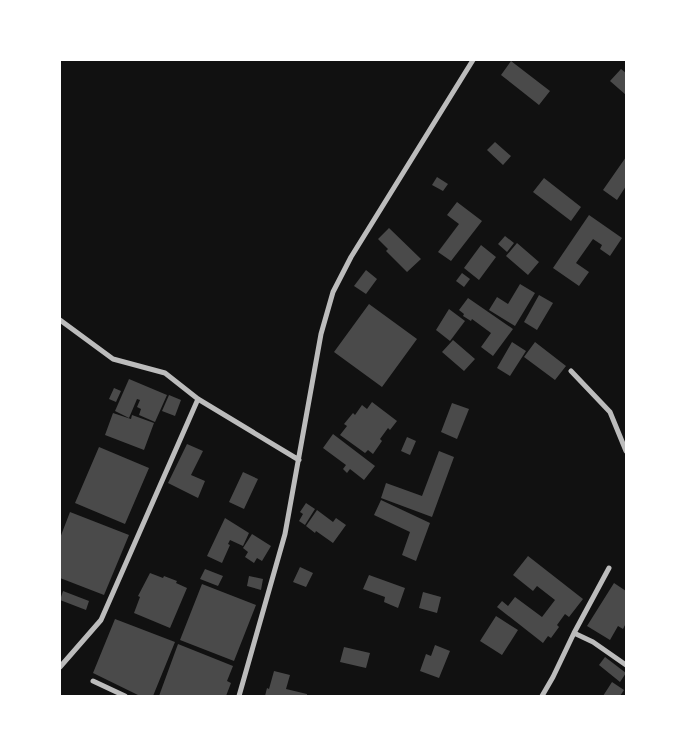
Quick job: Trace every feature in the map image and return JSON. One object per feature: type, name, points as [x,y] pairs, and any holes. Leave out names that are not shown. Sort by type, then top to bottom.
[{"type":"street","points":[[239,696],[286,534],[321,334],[333,292],[351,257],[473,60]]},
{"type":"street","points":[[60,320],[113,359],[165,373],[198,399],[299,460]]},
{"type":"street","points":[[571,371],[610,412],[626,451]]},
{"type":"street","points":[[60,667],[101,620],[198,399]]},
{"type":"street","points":[[542,696],[609,568]]},
{"type":"street","points":[[574,633],[593,642],[626,664]]},
{"type":"street","points":[[93,682],[125,696]]},
{"type":"building","points":[[511,61],[550,91],[539,105],[501,75]]},
{"type":"building","points":[[621,69],[626,73],[626,95],[610,81]]},
{"type":"building","points":[[495,142],[511,156],[503,165],[487,150]]},
{"type":"building","points":[[626,157],[626,186],[617,200],[603,190]]},
{"type":"building","points":[[437,177],[448,184],[443,191],[432,185]]},
{"type":"building","points":[[544,178],[581,207],[571,221],[533,192]]},
{"type":"building","points":[[457,202],[482,221],[451,261],[438,252],[459,224],[447,215]]},
{"type":"building","points":[[589,215],[622,238],[610,256],[600,249],[602,245],[593,239],[576,263],[589,272],[579,286],[553,268]]},
{"type":"building","points":[[389,228],[421,259],[407,272],[386,251],[388,249],[378,239]]},
{"type":"building","points":[[505,236],[514,243],[507,252],[498,244]]},
{"type":"building","points":[[517,243],[539,262],[528,275],[506,256]]},
{"type":"building","points":[[481,245],[496,257],[479,280],[464,268]]},
{"type":"building","points":[[366,270],[377,279],[366,294],[354,286]]},
{"type":"building","points":[[462,273],[470,279],[464,287],[456,281]]},
{"type":"building","points":[[520,284],[535,293],[515,326],[489,310],[497,297],[508,304]]},
{"type":"building","points":[[539,295],[553,303],[537,330],[524,322]]},
{"type":"building","points":[[468,298],[513,329],[493,356],[481,347],[491,333],[472,319],[471,321],[463,316],[464,314],[459,310]]},
{"type":"building","points":[[369,304],[417,339],[382,387],[334,352]]},
{"type":"building","points":[[449,309],[465,321],[450,341],[436,330]]},
{"type":"building","points":[[453,340],[475,359],[464,371],[442,352]]},
{"type":"building","points":[[512,342],[526,351],[510,376],[497,368]]},
{"type":"building","points":[[535,342],[566,366],[555,380],[524,357]]},
{"type":"building","points":[[129,379],[167,395],[155,422],[139,415],[141,409],[137,407],[140,400],[137,399],[129,418],[115,411]]},
{"type":"building","points":[[114,388],[121,391],[116,402],[109,399]]},
{"type":"building","points":[[169,395],[181,400],[175,416],[162,411]]},
{"type":"building","points":[[372,402],[397,421],[390,430],[388,428],[380,439],[382,441],[373,454],[368,450],[365,453],[340,435],[347,426],[344,424],[353,413],[355,415],[362,405],[367,409]]},
{"type":"building","points":[[452,403],[469,409],[457,439],[441,432]]},
{"type":"building","points":[[113,413],[131,419],[132,415],[154,423],[144,450],[105,435]]},
{"type":"building","points":[[333,434],[375,466],[364,480],[350,469],[347,473],[343,469],[346,465],[323,448]]},
{"type":"building","points":[[407,437],[416,441],[410,455],[401,451]]},
{"type":"building","points":[[187,444],[203,451],[191,475],[205,481],[198,498],[168,483]]},
{"type":"building","points":[[99,447],[149,468],[125,524],[75,503]]},
{"type":"building","points":[[439,451],[454,457],[432,517],[381,498],[386,483],[422,496]]},
{"type":"building","points":[[243,472],[258,479],[244,509],[229,502]]},
{"type":"building","points":[[381,500],[430,523],[416,561],[402,555],[410,532],[374,515]]},
{"type":"building","points":[[306,503],[315,509],[305,525],[299,521],[303,514],[300,512]]},
{"type":"building","points":[[317,510],[333,522],[336,518],[346,525],[333,543],[306,526]]},
{"type":"building","points":[[70,512],[129,535],[104,595],[60,578],[60,538]]},
{"type":"building","points":[[225,518],[249,533],[243,546],[230,540],[228,544],[230,545],[222,563],[207,556]]},
{"type":"building","points":[[252,534],[271,546],[262,561],[257,558],[254,563],[245,557],[248,552],[243,548]]},
{"type":"building","points":[[528,556],[583,599],[569,617],[565,614],[551,638],[548,636],[543,643],[497,607],[502,601],[508,606],[515,597],[542,617],[555,600],[537,586],[533,591],[513,575]]},
{"type":"building","points":[[300,567],[313,573],[306,587],[293,582]]},
{"type":"building","points":[[205,569],[223,576],[218,586],[200,579]]},
{"type":"building","points":[[150,573],[177,581],[176,583],[187,588],[170,628],[134,613],[140,597],[138,596]]},
{"type":"building","points":[[369,575],[405,588],[398,608],[384,602],[385,597],[363,589]]},
{"type":"building","points":[[249,576],[263,579],[261,590],[247,586]]},
{"type":"building","points":[[614,583],[626,591],[626,623],[623,629],[618,626],[610,640],[587,626]]},
{"type":"building","points":[[202,584],[256,605],[234,661],[180,640]]},
{"type":"building","points":[[63,591],[89,601],[86,610],[60,600]]},
{"type":"building","points":[[423,592],[441,597],[437,613],[419,608]]},
{"type":"building","points":[[496,616],[518,630],[502,655],[480,641]]},
{"type":"building","points":[[115,619],[175,642],[153,696],[140,696],[93,673]]},
{"type":"building","points":[[178,644],[233,666],[227,681],[231,683],[226,696],[159,696]]},
{"type":"building","points":[[435,645],[450,651],[439,678],[420,671],[426,654],[431,656]]},
{"type":"building","points":[[344,647],[370,653],[366,668],[340,662]]},
{"type":"building","points":[[605,657],[626,673],[620,682],[599,665]]},
{"type":"building","points":[[274,671],[290,675],[286,689],[307,694],[307,696],[265,696]]},
{"type":"building","points":[[612,682],[624,690],[620,696],[603,696]]}]
